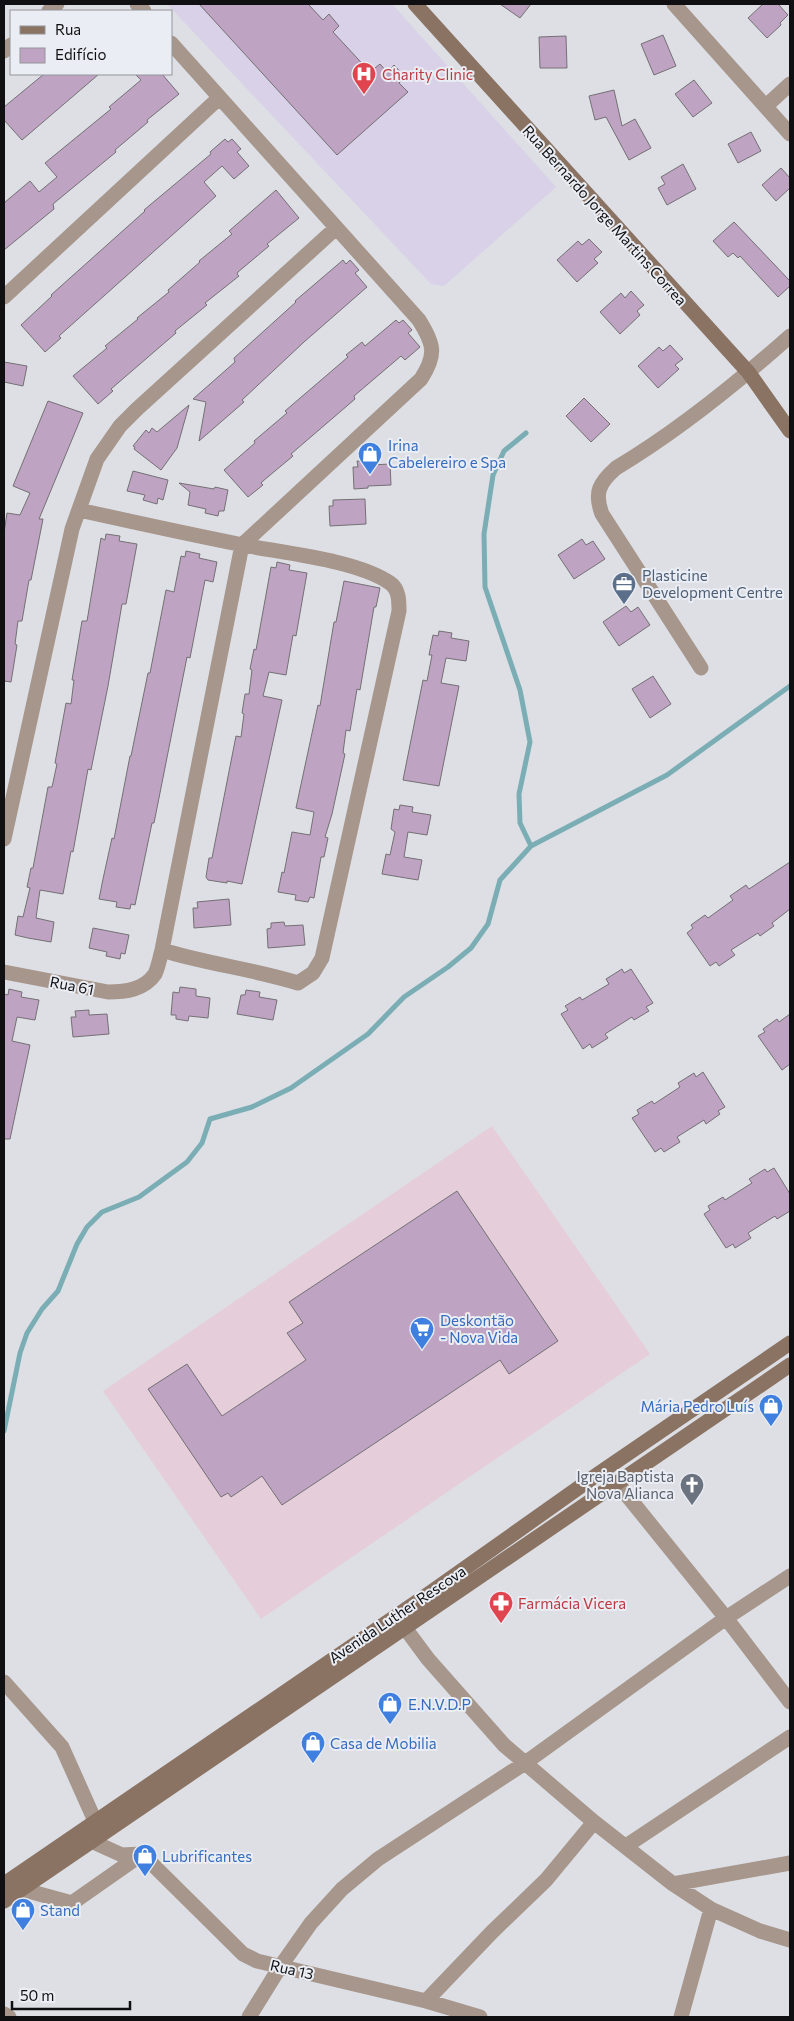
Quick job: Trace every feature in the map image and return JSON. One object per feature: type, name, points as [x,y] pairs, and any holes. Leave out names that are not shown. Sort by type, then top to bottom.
[{"type":"main road","name":"Rua Bernardo Jorge Martins Correa","points":[[415,4],[748,373],[790,431]]},
{"type":"main road","name":"Avenida Luther Rescova","points":[[4,1884],[430,1593],[598,1474],[790,1343]]},
{"type":"main road","name":"Avenida Luther Rescova","points":[[4,1901],[790,1365]]},
{"type":"street","points":[[674,4],[790,134]]},
{"type":"street","points":[[79,510],[242,545],[349,566],[369,572],[392,584],[398,594],[400,611],[322,958],[313,973],[298,982],[162,950],[242,545],[421,379],[431,364],[431,339],[419,320],[172,44]]},
{"type":"street","points":[[766,106],[790,84]]},
{"type":"street","points":[[4,297],[219,98]]},
{"type":"street","points":[[4,839],[72,529],[97,459],[120,426],[336,228]]},
{"type":"street","points":[[701,668],[602,514],[597,501],[598,491],[606,477],[616,468],[709,404],[790,336]]},
{"type":"street","name":"Rua 61","points":[[4,972],[108,992],[125,992],[139,988],[155,974],[162,950]]},
{"type":"street","points":[[617,1483],[726,1618],[790,1702]]},
{"type":"street","points":[[249,2017],[280,1967],[311,1923],[342,1889],[378,1859],[525,1763],[726,1618],[790,1576]]},
{"type":"street","points":[[405,1628],[428,1659],[489,1730],[594,1822],[673,1884],[711,1909],[760,1931],[790,1940]]},
{"type":"street","points":[[4,1682],[62,1747],[96,1821]]},
{"type":"street","points":[[626,1846],[790,1737]]},
{"type":"street","points":[[426,2002],[492,1932],[546,1880],[594,1822]]},
{"type":"street","points":[[91,1841],[122,1855],[142,1854]]},
{"type":"street","points":[[21,1889],[72,1903],[142,1854]]},
{"type":"street","name":"Rua 13","points":[[142,1854],[244,1954],[257,1961],[480,2017]]},
{"type":"street","points":[[673,1884],[790,1863]]},
{"type":"street","points":[[681,2017],[711,1909]]},
{"type":"street","points":[[4,2014],[9,2017]]},
{"type":"shaded area","name":"Charity Clinic","points":[[167,4],[392,4],[556,187],[444,286],[431,284]]},
{"type":"shaded area","points":[[492,1126],[650,1354],[261,1619],[103,1391]]},
{"type":"building","points":[[199,4],[308,4],[323,20],[329,14],[339,26],[333,32],[370,72],[380,64],[387,72],[394,65],[405,77],[399,83],[408,92],[337,155]]},
{"type":"building","points":[[500,4],[531,4],[520,18]]},
{"type":"building","points":[[763,4],[778,4],[788,15],[780,23],[781,25],[767,38],[748,18]]},
{"type":"building","points":[[663,35],[676,66],[654,75],[641,44]]},
{"type":"building","points":[[566,36],[567,68],[540,68],[539,37]]},
{"type":"building","points":[[43,75],[98,75],[22,140],[4,120],[4,107]]},
{"type":"building","points":[[136,75],[163,75],[179,94],[147,120],[148,122],[115,150],[116,152],[53,204],[54,209],[4,250],[4,203],[30,181],[39,192],[57,177],[45,163],[111,109],[109,107],[141,80]]},
{"type":"building","points":[[694,80],[712,103],[693,117],[675,94]]},
{"type":"building","points":[[614,90],[622,126],[635,119],[651,148],[629,160],[606,117],[595,120],[589,96]]},
{"type":"building","points":[[751,132],[761,151],[738,163],[728,144]]},
{"type":"building","points":[[225,139],[228,142],[232,139],[241,149],[237,152],[249,166],[234,179],[222,166],[204,182],[216,196],[59,336],[61,338],[45,352],[21,325],[144,210],[211,154],[210,152]]},
{"type":"building","points":[[683,164],[696,189],[667,205],[658,188],[665,184],[661,177]]},
{"type":"building","points":[[781,168],[790,178],[790,188],[776,201],[762,185]]},
{"type":"building","points":[[276,190],[299,218],[267,244],[269,246],[238,272],[239,276],[205,303],[207,305],[175,331],[176,333],[111,389],[113,391],[98,404],[73,376],[107,348],[105,346],[137,318],[169,292],[168,290],[199,261],[232,234],[229,231]]},
{"type":"building","points":[[734,222],[790,281],[790,286],[778,297],[740,256],[738,258],[733,253],[728,257],[713,241]]},
{"type":"building","points":[[589,239],[602,252],[594,259],[598,263],[577,282],[557,260],[578,241],[582,245]]},
{"type":"building","points":[[343,260],[346,264],[350,260],[359,270],[355,273],[367,287],[304,342],[242,400],[244,402],[199,441],[206,402],[193,399],[235,362],[234,358],[295,301]]},
{"type":"building","points":[[631,291],[644,305],[637,311],[640,315],[620,334],[600,312],[621,293],[625,298]]},
{"type":"building","points":[[396,320],[399,323],[403,320],[412,330],[408,333],[420,347],[405,360],[401,356],[354,396],[355,399],[291,454],[293,456],[263,481],[261,483],[263,485],[248,497],[224,470],[287,413],[285,411],[348,357],[346,355],[362,342],[365,346]]},
{"type":"building","points":[[670,345],[683,359],[675,365],[679,369],[658,388],[638,366],[659,347],[663,351]]},
{"type":"building","points":[[4,362],[27,366],[23,386],[4,382]]},
{"type":"building","points":[[584,398],[610,424],[591,442],[566,416]]},
{"type":"building","points":[[48,401],[83,413],[39,519],[43,519],[22,621],[18,621],[15,644],[17,645],[11,682],[4,681],[4,533],[7,513],[20,515],[30,493],[13,486]]},
{"type":"building","points":[[189,405],[177,448],[161,470],[134,449],[135,447],[133,446],[146,430],[149,433],[152,428],[157,432]]},
{"type":"building","points":[[357,461],[371,461],[371,465],[390,464],[391,485],[354,489],[353,467],[358,467]]},
{"type":"building","points":[[133,471],[168,480],[163,500],[158,498],[157,504],[143,500],[145,495],[127,491]]},
{"type":"building","points":[[179,483],[228,490],[224,511],[219,511],[218,516],[205,513],[206,509],[188,505],[190,492]]},
{"type":"building","points":[[365,499],[366,524],[330,526],[329,506],[333,506],[333,500]]},
{"type":"building","points":[[106,534],[120,536],[119,541],[137,544],[126,604],[122,604],[91,770],[88,769],[73,852],[71,851],[63,894],[40,890],[36,918],[54,922],[51,942],[15,935],[18,916],[23,917],[30,888],[27,887],[31,868],[33,868],[48,787],[52,787],[57,764],[55,763],[66,703],[71,704],[74,680],[72,680],[82,621],[87,621],[101,538],[105,540]]},
{"type":"building","points":[[582,539],[586,545],[593,541],[605,559],[574,579],[558,555]]},
{"type":"building","points":[[186,551],[200,554],[199,558],[217,562],[213,582],[205,580],[190,658],[187,657],[154,823],[152,823],[135,905],[131,904],[130,909],[116,907],[117,902],[99,899],[112,838],[114,839],[148,673],[150,673],[166,590],[174,592],[181,556],[185,557]]},
{"type":"building","points":[[277,562],[290,565],[289,570],[307,573],[296,636],[293,635],[286,675],[269,672],[263,696],[282,700],[242,884],[208,880],[206,877],[209,858],[212,858],[236,736],[241,737],[245,694],[249,694],[252,670],[250,669],[254,649],[256,650],[271,567],[276,568]]},
{"type":"building","points":[[344,581],[380,588],[376,607],[374,607],[360,690],[357,689],[350,731],[346,730],[343,753],[345,754],[325,837],[328,838],[324,857],[321,857],[314,898],[310,897],[308,902],[295,900],[296,895],[278,892],[282,872],[284,873],[292,832],[310,835],[314,812],[296,808],[318,705],[320,706],[334,622],[336,622]]},
{"type":"building","points":[[626,606],[631,612],[638,607],[650,625],[619,646],[603,622]]},
{"type":"building","points":[[439,631],[452,633],[451,638],[469,641],[466,661],[446,658],[441,683],[459,686],[439,786],[403,780],[423,680],[427,681],[432,655],[429,655],[433,635],[438,636]]},
{"type":"building","points":[[653,676],[671,704],[650,718],[632,689]]},
{"type":"building","points":[[400,805],[413,807],[412,812],[431,815],[427,835],[408,832],[404,857],[422,860],[418,880],[382,874],[386,854],[390,855],[395,832],[391,829],[394,809],[399,810]]},
{"type":"building","points":[[790,862],[790,909],[772,923],[774,926],[760,936],[758,933],[731,950],[735,955],[719,966],[716,962],[710,966],[687,933],[693,928],[691,925],[705,915],[708,918],[733,900],[730,896],[746,885],[749,889]]},
{"type":"building","points":[[229,899],[231,925],[194,928],[193,908],[198,908],[197,902]]},
{"type":"building","points":[[284,922],[285,926],[303,925],[305,945],[268,948],[267,929],[271,928],[271,923]]},
{"type":"building","points":[[93,928],[129,935],[125,954],[121,953],[120,959],[106,956],[107,952],[89,948]]},
{"type":"building","points":[[622,969],[624,973],[631,969],[653,1003],[646,1007],[649,1011],[634,1020],[632,1017],[605,1034],[608,1038],[592,1048],[590,1044],[583,1049],[561,1014],[568,1010],[565,1006],[580,997],[582,1000],[609,984],[606,979]]},
{"type":"building","points":[[180,987],[196,989],[196,996],[210,998],[208,1018],[189,1016],[188,1021],[176,1019],[176,1015],[171,1015],[173,992],[179,993]]},
{"type":"building","points":[[9,989],[22,992],[21,997],[39,1000],[35,1020],[17,1017],[12,1041],[30,1045],[10,1139],[4,1139],[4,994],[8,995]]},
{"type":"building","points":[[246,990],[260,992],[259,997],[277,1000],[273,1020],[237,1014],[241,995],[245,995]]},
{"type":"building","points":[[89,1010],[89,1015],[107,1014],[109,1034],[73,1037],[71,1017],[76,1017],[75,1011]]},
{"type":"building","points":[[790,1014],[790,1064],[782,1070],[758,1036],[765,1032],[763,1029],[777,1019],[779,1022]]},
{"type":"building","points":[[703,1072],[725,1107],[718,1111],[720,1114],[706,1124],[704,1120],[677,1137],[680,1142],[664,1152],[661,1148],[655,1152],[632,1118],[639,1114],[637,1110],[652,1101],[654,1104],[680,1087],[678,1083],[694,1073],[696,1077]]},
{"type":"building","points":[[774,1168],[790,1194],[790,1211],[777,1219],[775,1216],[748,1233],[751,1238],[735,1248],[733,1244],[726,1248],[704,1214],[710,1210],[708,1206],[723,1197],[725,1200],[752,1183],[749,1179],[765,1169],[767,1172]]},
{"type":"building","name":"Deskontão - Nova Vida","points":[[457,1191],[558,1341],[509,1374],[500,1360],[282,1505],[262,1476],[231,1497],[228,1493],[221,1497],[148,1389],[187,1364],[222,1416],[306,1360],[287,1333],[303,1323],[289,1302]]},
{"type":"waterway","points":[[526,433],[504,451],[493,475],[484,534],[485,587],[520,690],[530,742],[519,794],[520,823],[531,846]]},
{"type":"waterway","points":[[4,1431],[20,1353],[27,1333],[42,1309],[58,1291],[77,1244],[87,1227],[102,1212],[139,1197],[187,1162],[202,1143],[210,1119],[252,1107],[291,1088],[368,1034],[404,997],[448,967],[471,948],[488,924],[500,880],[531,846],[667,775],[790,686]]},
{"type":"place","name":"Charity Clinic","points":[[364,95]]},
{"type":"place","name":"Irina Cabelereiro e Spa","points":[[370,475]]},
{"type":"place","name":"Plasticine Development Centre","points":[[624,605]]},
{"type":"place","name":"Deskontão - Nova Vida","points":[[422,1350]]},
{"type":"place","name":"Mária Pedro Luís","points":[[771,1427]]},
{"type":"place","name":"Igreja Baptista Nova Alianca","points":[[692,1506]]},
{"type":"place","name":"Farmácia Vicera","points":[[501,1624]]},
{"type":"place","name":"E.N.V.D.P","points":[[390,1725]]},
{"type":"place","name":"Casa de Mobilia","points":[[313,1764]]},
{"type":"place","name":"Lubrificantes","points":[[145,1877]]},
{"type":"place","name":"Stand","points":[[23,1931]]}]
